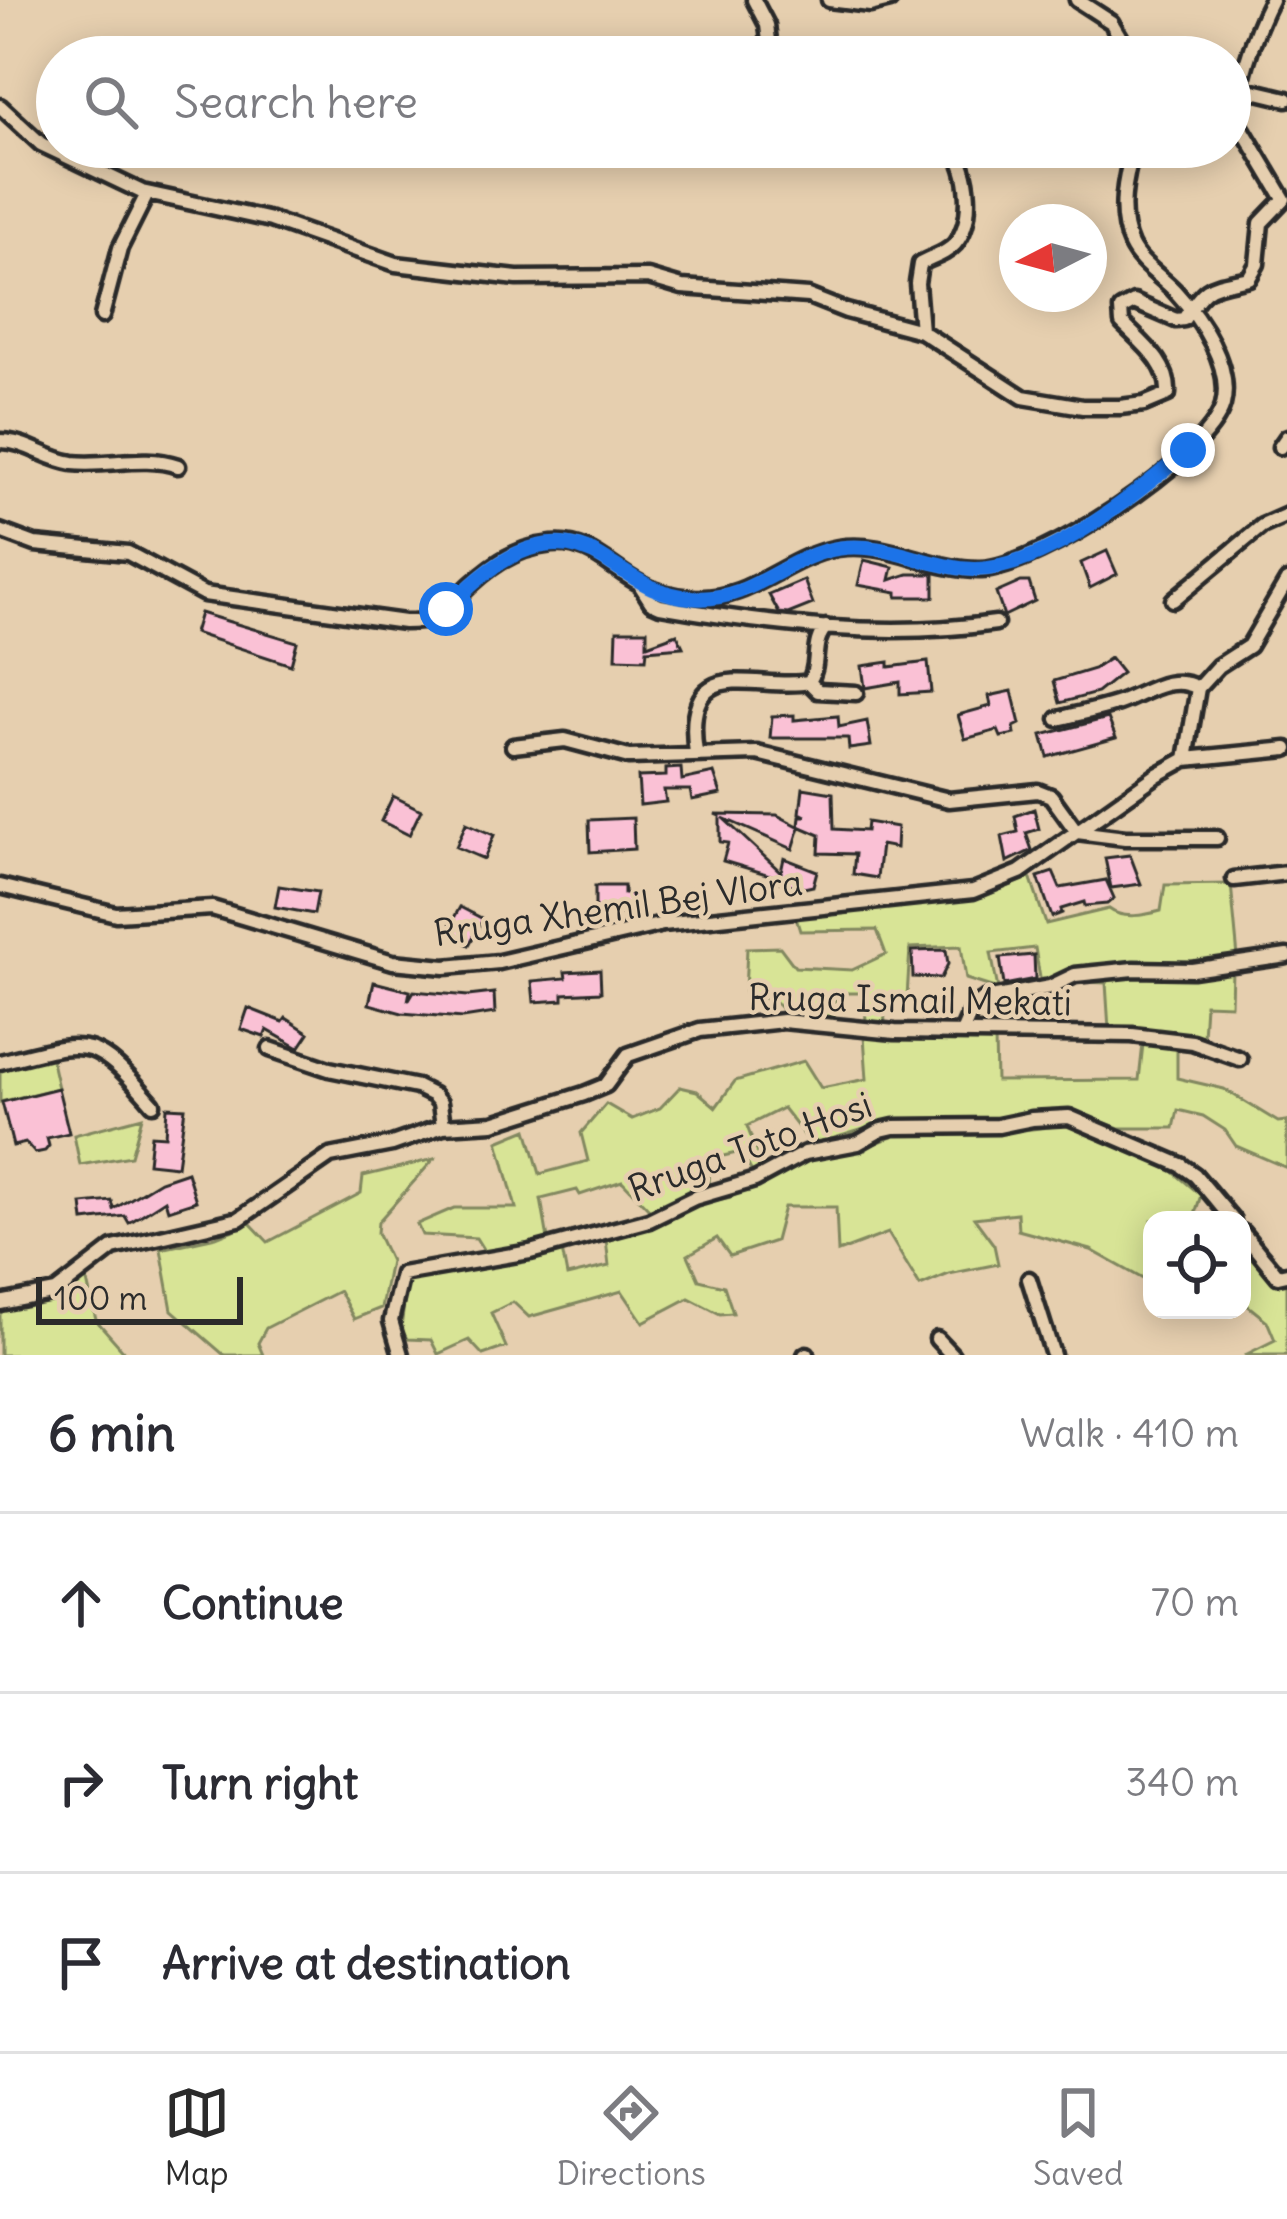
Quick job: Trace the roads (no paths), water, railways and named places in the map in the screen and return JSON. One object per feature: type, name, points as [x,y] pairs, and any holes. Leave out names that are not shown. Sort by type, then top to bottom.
[{"type":"street","points":[[754,0],[768,36]]},
{"type":"street","points":[[829,0],[871,5],[890,0]]},
{"type":"street","points":[[1077,0],[1111,22],[1119,36]]},
{"type":"street","points":[[1251,59],[1271,0]]},
{"type":"street","points":[[1251,91],[1287,100]]},
{"type":"street","points":[[0,106],[36,139]]},
{"type":"street","points":[[92,168],[147,194],[271,220],[396,264],[517,278],[648,277],[682,286],[796,294],[921,331],[1024,397],[1083,407],[1120,407],[1168,394],[1159,363],[1122,323],[1121,309],[1134,302],[1184,319],[1210,285],[1249,278],[1255,272],[1261,223],[1284,199],[1251,142]]},
{"type":"street","points":[[921,331],[920,264],[952,247],[967,218],[961,168]]},
{"type":"street","points":[[0,531],[35,544],[128,553],[204,594],[404,622],[435,618],[494,563],[546,544],[576,545],[639,584],[675,596],[722,598],[837,548],[877,549],[943,566],[1001,567],[1037,552],[1133,497],[1216,422],[1222,408],[1224,376],[1206,333],[1129,241],[1123,187],[1128,168]]},
{"type":"street","points":[[102,316],[120,248],[147,194]]},
{"type":"street","points":[[0,441],[18,441],[74,463],[154,460],[178,466]]},
{"type":"street","points":[[1173,600],[1262,526],[1287,515]]},
{"type":"street","points":[[1186,759],[1198,688],[1218,666],[1249,646],[1287,580]]},
{"type":"street","points":[[639,584],[651,602],[660,606],[826,626],[888,630],[996,623]]},
{"type":"street","points":[[1267,620],[1287,610]]},
{"type":"street","points":[[809,682],[816,668],[816,640],[826,626]]},
{"type":"street","points":[[696,753],[697,709],[711,689],[737,679],[809,682],[818,692],[856,693]]},
{"type":"street","points":[[1058,719],[1117,704],[1170,683],[1198,688]]},
{"type":"street","points":[[513,746],[565,740],[629,758],[757,753],[949,800],[992,799],[1038,790],[1051,796],[1077,832],[1125,838],[1216,838]]},
{"type":"street","name":"Rruga Xhemil Bej Vlora","points":[[0,886],[116,914],[212,908],[393,962],[470,966],[543,954],[663,924],[973,891],[1020,872],[1186,759],[1287,749]]},
{"type":"street","points":[[1234,880],[1287,873]]},
{"type":"street","points":[[963,1030],[973,1006],[985,999],[1050,987],[1075,975],[1192,970],[1287,956]]},
{"type":"street","name":"Rruga Ismail Mekati","points":[[0,1303],[56,1292],[113,1248],[225,1225],[256,1210],[330,1156],[392,1144],[443,1126],[493,1123],[584,1094],[606,1085],[628,1055],[700,1030],[783,1021],[895,1032],[1132,1035],[1192,1042],[1240,1059]]},
{"type":"street","points":[[0,1062],[63,1047],[99,1050],[153,1104]]},
{"type":"street","points":[[270,1049],[329,1069],[417,1087],[440,1103],[443,1126]]},
{"type":"street","name":"Rruga Toto Hosi","points":[[401,1355],[391,1321],[402,1274],[530,1252],[650,1220],[694,1198],[755,1180],[805,1154],[858,1143],[881,1130],[998,1126],[1052,1117],[1083,1121],[1180,1165],[1195,1175],[1225,1211]]},
{"type":"street","points":[[1251,1242],[1282,1275]]},
{"type":"street","points":[[1029,1279],[1053,1355]]},
{"type":"street","points":[[937,1339],[952,1355]]}]
